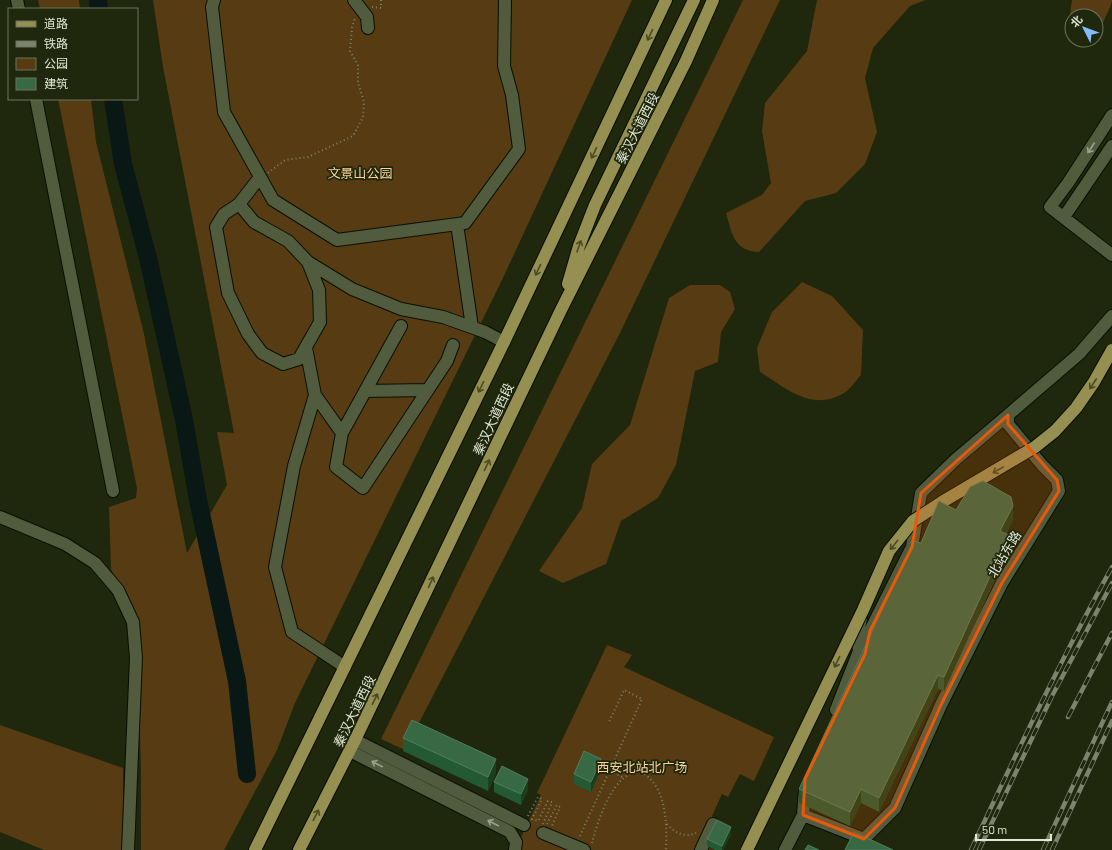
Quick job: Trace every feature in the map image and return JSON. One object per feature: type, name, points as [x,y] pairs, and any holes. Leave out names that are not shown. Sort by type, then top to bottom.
[{"type":"main road","name":"秦汉大道西段","points":[[255,850],[504,342],[666,0]]},
{"type":"main road","points":[[561,310],[579,246],[595,205],[694,0]]},
{"type":"main road","name":"秦汉大道西段","points":[[299,850],[353,746],[561,310],[686,62],[713,0]]},
{"type":"main road","points":[[747,850],[863,610],[889,551],[913,521],[942,502],[1035,447],[1054,431],[1076,408],[1090,388],[1112,350]]},
{"type":"street","points":[[214,0],[212,7],[224,112],[273,200],[337,240],[465,223],[519,149],[512,96],[504,66],[505,0]]},
{"type":"street","points":[[357,3],[367,17],[368,28]]},
{"type":"street","points":[[36,100],[113,491]]},
{"type":"street","points":[[1112,115],[1068,184],[1050,207],[1112,255]]},
{"type":"street","points":[[1064,217],[1112,146]]},
{"type":"street","points":[[260,177],[238,204],[224,214],[216,227],[228,293],[248,334],[262,353],[283,364],[300,359],[320,322],[319,290],[308,262]]},
{"type":"street","points":[[238,204],[254,222],[288,241],[308,262],[352,289],[401,309],[443,317],[472,327],[504,342]]},
{"type":"street","points":[[457,224],[472,327]]},
{"type":"street","points":[[863,610],[858,634],[859,652],[849,681],[831,723],[865,654],[870,631],[912,547],[921,493],[955,460],[1079,354],[1112,316]]},
{"type":"street","points":[[401,326],[342,432],[336,467],[363,488],[447,361],[453,345]]},
{"type":"street","points":[[306,348],[315,395],[342,432]]},
{"type":"street","points":[[365,391],[427,390]]},
{"type":"street","points":[[315,395],[294,466],[275,567],[292,632],[345,667]]},
{"type":"street","name":"北站东路","points":[[861,845],[895,808],[941,704],[1002,583],[1059,491],[1057,480],[1042,466],[1008,424],[1008,415]]},
{"type":"street","points":[[0,517],[65,544],[95,563],[118,590],[133,622],[136,658],[128,850]]},
{"type":"street","points":[[353,746],[524,825]]},
{"type":"street","points":[[353,746],[510,832],[516,842],[515,850]]},
{"type":"street","points":[[785,850],[803,815],[806,779]]},
{"type":"street","points":[[803,815],[861,845]]},
{"type":"street","points":[[700,850],[713,824]]},
{"type":"street","points":[[546,834],[580,848]]},
{"type":"path","points":[[260,177],[284,160],[308,157],[353,136],[363,117],[364,102],[358,83],[358,65],[350,51],[352,28],[357,3]]},
{"type":"path","points":[[580,848],[610,771],[642,698],[624,690],[609,722]]},
{"type":"path","points":[[594,762],[624,778]]},
{"type":"path","points":[[590,850],[603,808],[614,790],[624,778],[635,771],[641,772],[650,778],[660,794],[666,823],[666,850]]},
{"type":"path","points":[[524,825],[538,797],[542,799],[532,819],[538,822],[548,801],[552,802],[542,824],[546,825],[557,805],[560,807],[546,834]]},
{"type":"path","points":[[666,823],[680,834],[692,835],[699,832]]},
{"type":"highlighted area","points":[[1008,415],[1008,424],[1057,480],[1059,491],[1002,583],[941,705],[895,808],[864,839],[803,815],[805,779],[865,654],[870,631],[912,547],[921,493]]},
{"type":"green space","points":[[38,0],[79,0],[80,8],[40,8]]},
{"type":"green space","name":"文景山公园","points":[[153,0],[632,0],[502,280],[295,703],[277,750],[224,850],[141,850],[141,771],[137,626],[111,569],[109,507],[136,498],[137,488],[58,100],[91,100],[96,142],[144,334],[187,553],[227,485],[217,432],[234,433],[163,67]]},
{"type":"green space","points":[[743,0],[780,0],[619,335],[405,750],[381,739]]},
{"type":"green space","points":[[817,0],[926,0],[910,6],[873,48],[865,78],[877,132],[865,164],[836,193],[805,201],[759,252],[751,251],[739,245],[735,240],[726,213],[762,195],[771,183],[762,131],[765,103],[807,51]]},
{"type":"green space","points":[[1072,0],[1112,0],[1104,20],[1104,8],[1071,8]]},
{"type":"green space","points":[[802,282],[832,296],[863,330],[861,375],[847,391],[832,398],[821,400],[800,396],[760,372],[757,348],[772,312]]},
{"type":"green space","points":[[690,285],[720,285],[730,292],[735,309],[721,332],[718,362],[695,371],[676,465],[658,498],[621,521],[606,564],[563,583],[539,571],[582,508],[592,464],[630,425],[669,298]]},
{"type":"green space","name":"西安北站北广场","points":[[607,645],[632,655],[624,667],[774,737],[754,781],[740,774],[728,797],[722,794],[712,816],[716,827],[706,846],[713,850],[515,850],[541,795],[537,793]]},
{"type":"green space","points":[[0,725],[123,768],[123,850],[44,850],[0,832]]},
{"type":"building","points":[[983,481],[1011,497],[1013,506],[1000,531],[1009,535],[944,677],[938,675],[879,798],[861,789],[850,812],[799,789],[914,541],[921,543],[939,501],[956,510],[970,487]]},
{"type":"building","points":[[412,720],[496,759],[488,777],[403,738]]},
{"type":"building","points":[[584,751],[601,759],[591,782],[574,774]]},
{"type":"building","points":[[502,766],[528,779],[521,794],[494,782]]},
{"type":"building","points":[[717,820],[731,827],[722,846],[707,839]]},
{"type":"building","points":[[854,832],[893,850],[845,850]]},
{"type":"building","points":[[808,845],[819,850],[805,850]]},
{"type":"waterway","points":[[98,0],[99,8]]},
{"type":"waterway","points":[[113,100],[123,164],[148,258],[184,420],[198,500],[237,681],[247,774]]},
{"type":"railway","points":[[971,850],[1057,672],[1112,567]]},
{"type":"railway","points":[[979,850],[1052,696],[1112,583]]},
{"type":"railway","points":[[1068,717],[1112,633]]},
{"type":"railway","points":[[1043,850],[1112,702]]},
{"type":"railway","points":[[1052,850],[1112,721]]}]
